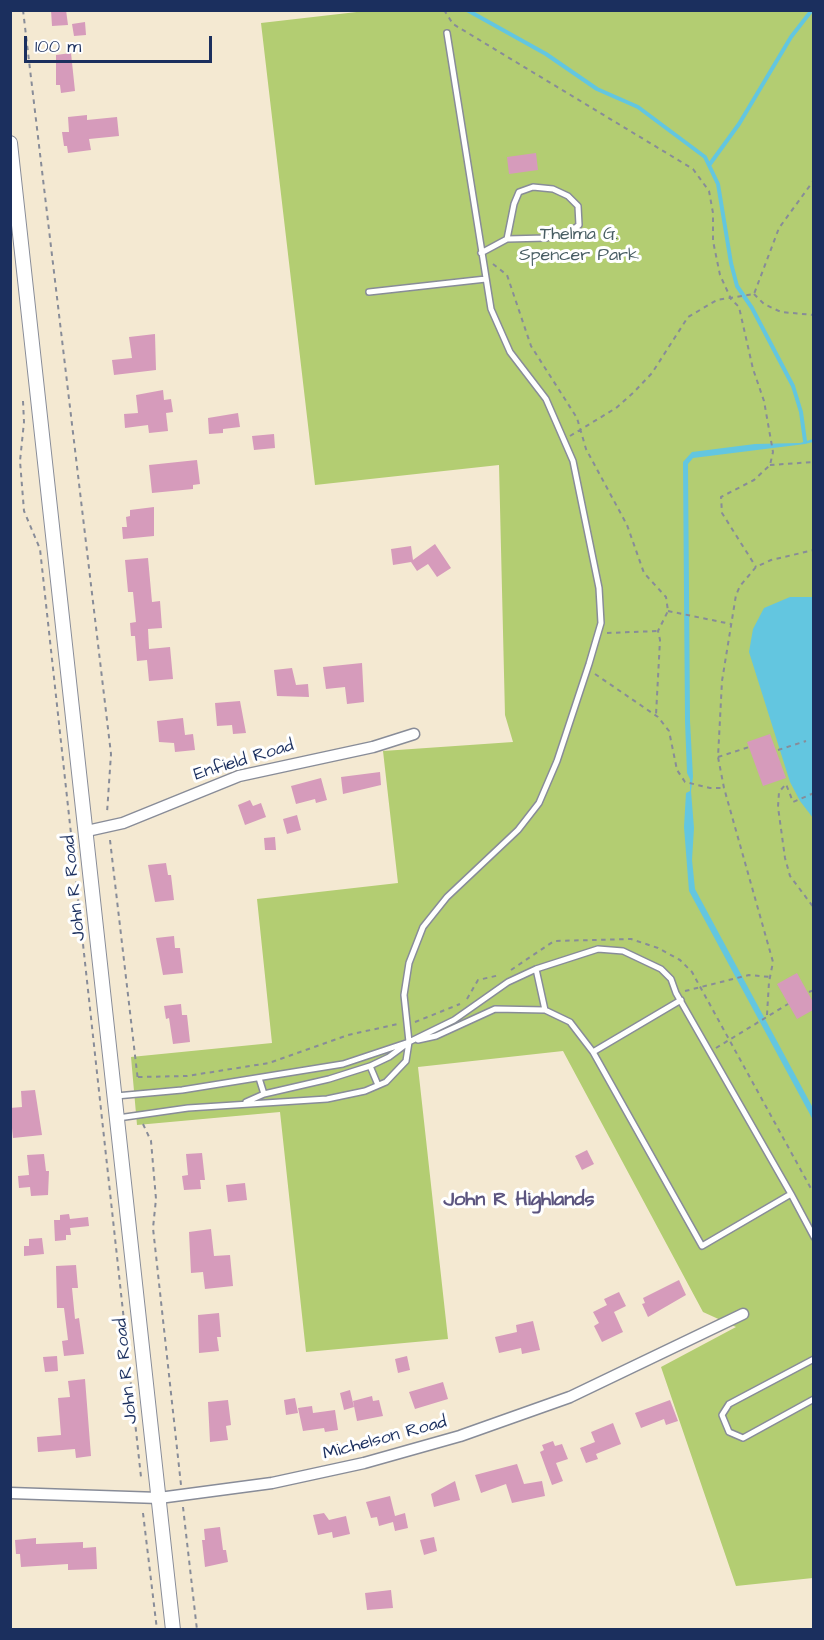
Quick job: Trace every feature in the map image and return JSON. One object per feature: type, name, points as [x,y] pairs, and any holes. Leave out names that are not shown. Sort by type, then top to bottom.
[{"type":"main road","name":"John R Road","points":[[10,143],[173,1629]]},
{"type":"street","name":"Enfield Road","points":[[87,831],[123,823],[239,776],[373,747],[414,734]]},
{"type":"street","name":"Michelson Road","points":[[10,1493],[159,1498],[230,1490],[301,1477],[405,1453],[460,1436],[595,1387],[743,1314]]},
{"type":"lane","points":[[118,1118],[240,1104],[327,1099],[365,1091],[386,1082],[406,1061],[409,1042],[404,995],[409,963],[423,927],[447,897],[518,830],[539,803],[557,761],[587,670],[601,623],[598,588],[573,462],[546,399],[510,352],[491,309],[447,33]]},
{"type":"lane","points":[[481,253],[507,239],[546,238],[570,232],[579,225],[578,206],[568,196],[553,189],[533,187],[519,192],[514,204],[507,239]]},
{"type":"lane","points":[[369,292],[486,279]]},
{"type":"lane","points":[[240,1104],[264,1094],[329,1079],[370,1066],[389,1057],[409,1042],[454,1020],[508,981],[536,969],[598,949],[623,951],[661,969],[671,979],[676,993],[791,1194],[813,1237]]},
{"type":"lane","points":[[536,969],[545,1010]]},
{"type":"lane","points":[[593,1052],[681,1000]]},
{"type":"lane","points":[[116,1096],[182,1090],[343,1064],[409,1042],[436,1036],[495,1009],[545,1010],[570,1022],[593,1052],[702,1246],[791,1194]]},
{"type":"lane","points":[[370,1066],[378,1085]]},
{"type":"lane","points":[[259,1078],[264,1094]]},
{"type":"lane","points":[[813,1359],[729,1404],[722,1415],[729,1432],[743,1438],[813,1399]]},
{"type":"path","points":[[22,10],[111,754],[108,813]]},
{"type":"path","points":[[444,10],[453,24],[693,169],[709,191],[713,213],[713,241],[720,275],[731,299],[739,307],[771,434],[773,452],[770,465],[754,480],[721,497],[722,513],[756,567]]},
{"type":"path","points":[[753,294],[779,228],[813,180]]},
{"type":"path","points":[[481,253],[507,275],[531,346],[577,418],[586,449],[627,525],[644,573],[666,597],[668,611],[658,631],[660,640],[656,715]]},
{"type":"path","points":[[564,441],[616,408],[646,380],[688,317],[717,300],[753,294]]},
{"type":"path","points":[[753,294],[764,304],[781,312],[813,315]]},
{"type":"path","points":[[23,401],[24,422],[20,461],[24,510],[40,549],[141,1477]]},
{"type":"path","points":[[770,465],[813,462]]},
{"type":"path","points":[[767,1015],[773,962],[724,788],[718,758],[722,681],[736,596],[740,586],[756,567],[771,560],[813,550]]},
{"type":"path","points":[[668,611],[731,624]]},
{"type":"path","points":[[598,633],[658,631]]},
{"type":"path","points":[[587,670],[656,715],[669,731],[680,777],[693,785],[724,788]]},
{"type":"path","points":[[778,750],[806,741]]},
{"type":"path","points":[[718,758],[749,747]]},
{"type":"path","points":[[813,793],[793,802],[786,784],[779,792],[778,807],[785,858],[790,876],[813,908]]},
{"type":"path","points":[[110,840],[138,1082]]},
{"type":"path","points":[[138,1077],[187,1076],[269,1063],[348,1035],[420,1021],[466,1002],[478,980],[503,975],[554,941],[632,939],[658,948],[680,960],[692,972],[813,1194]]},
{"type":"path","points":[[676,993],[750,975],[770,977]]},
{"type":"path","points":[[809,992],[813,990]]},
{"type":"path","points":[[711,1052],[788,1004]]},
{"type":"path","points":[[143,1124],[151,1141],[156,1199],[153,1228],[181,1485]]},
{"type":"path","points":[[183,1506],[197,1629]]},
{"type":"path","points":[[143,1513],[157,1629]]},
{"type":"green space","name":"Thelma G. Spencer Park","points":[[374,10],[813,11],[813,1578],[736,1586],[661,1367],[736,1327],[703,1312],[563,1051],[418,1067],[448,1339],[306,1352],[280,1112],[137,1125],[131,1057],[272,1043],[257,899],[398,883],[383,751],[513,742],[505,715],[499,465],[315,485],[261,23]]},
{"type":"water","points":[[813,439],[813,442],[805,444],[693,458],[688,464],[690,721],[693,777],[691,791],[694,828],[692,860],[695,889],[813,1108],[813,1120],[689,891],[684,827],[686,793],[690,791],[690,779],[687,773],[685,721],[683,462],[692,452],[755,444],[800,443]]},
{"type":"water","points":[[790,597],[813,597],[813,818],[800,801],[790,782],[749,652],[753,629],[764,608]]},
{"type":"building","points":[[51,10],[66,10],[68,25],[52,26]]},
{"type":"building","points":[[85,22],[86,35],[74,36],[72,24]]},
{"type":"building","points":[[71,53],[75,91],[61,93],[60,85],[56,85],[56,55]]},
{"type":"building","points":[[87,115],[87,120],[117,117],[119,136],[89,139],[91,150],[68,153],[67,146],[64,146],[62,132],[69,132],[68,117]]},
{"type":"building","points":[[536,153],[538,170],[509,174],[507,157]]},
{"type":"building","points":[[155,334],[156,370],[114,375],[112,360],[132,358],[129,337]]},
{"type":"building","points":[[163,390],[164,400],[171,399],[173,412],[166,413],[168,431],[149,433],[148,425],[125,428],[124,414],[138,413],[136,395]]},
{"type":"building","points":[[238,413],[240,427],[223,429],[223,433],[209,434],[208,418]]},
{"type":"building","points":[[274,434],[275,448],[254,450],[252,436]]},
{"type":"building","points":[[197,460],[200,484],[193,485],[193,489],[152,493],[149,465]]},
{"type":"building","points":[[154,507],[154,536],[123,539],[122,527],[127,527],[126,517],[130,516],[130,510]]},
{"type":"building","points":[[435,544],[451,568],[437,577],[428,564],[417,571],[411,562],[393,565],[391,549],[411,546],[413,560]]},
{"type":"building","points":[[148,558],[152,602],[160,601],[162,628],[148,629],[149,649],[170,647],[173,679],[149,681],[147,660],[137,661],[135,636],[131,636],[130,623],[136,622],[133,592],[128,592],[125,560]]},
{"type":"building","points":[[362,663],[364,702],[347,704],[345,687],[326,689],[323,667]]},
{"type":"building","points":[[292,668],[296,685],[308,684],[309,697],[277,696],[274,670]]},
{"type":"building","points":[[240,701],[246,733],[233,734],[232,725],[217,726],[215,703]]},
{"type":"building","points":[[183,718],[185,735],[193,734],[195,750],[175,752],[174,743],[159,742],[157,721]]},
{"type":"building","points":[[770,734],[786,778],[763,786],[747,742]]},
{"type":"building","points":[[380,772],[381,785],[343,794],[341,777]]},
{"type":"building","points":[[321,778],[327,800],[316,803],[315,799],[296,804],[291,786]]},
{"type":"building","points":[[250,800],[253,806],[261,803],[266,817],[245,825],[238,805]]},
{"type":"building","points":[[297,815],[301,830],[287,834],[283,819]]},
{"type":"building","points":[[275,837],[276,850],[265,850],[264,838]]},
{"type":"building","points":[[166,863],[168,875],[171,875],[174,900],[155,902],[148,865]]},
{"type":"building","points":[[174,936],[175,948],[180,948],[183,973],[163,975],[156,938]]},
{"type":"building","points":[[797,973],[813,1002],[813,1010],[797,1019],[777,984]]},
{"type":"building","points":[[181,1004],[182,1015],[187,1015],[190,1042],[173,1044],[169,1018],[166,1019],[164,1006]]},
{"type":"building","points":[[35,1090],[42,1135],[13,1138],[10,1108],[22,1107],[21,1091]]},
{"type":"building","points":[[587,1150],[594,1164],[582,1170],[575,1156]]},
{"type":"building","points":[[202,1153],[205,1180],[200,1180],[201,1189],[184,1190],[182,1176],[188,1175],[186,1154]]},
{"type":"building","points":[[44,1154],[46,1171],[49,1171],[48,1195],[31,1196],[30,1187],[19,1188],[18,1176],[29,1175],[27,1155]]},
{"type":"building","points":[[245,1183],[247,1200],[228,1202],[226,1185]]},
{"type":"building","points":[[69,1214],[70,1219],[88,1217],[89,1226],[70,1228],[71,1235],[66,1235],[66,1240],[55,1241],[54,1220],[60,1220],[60,1215]]},
{"type":"building","points":[[211,1229],[214,1256],[230,1255],[233,1286],[205,1289],[203,1272],[191,1273],[189,1232]]},
{"type":"building","points":[[42,1238],[44,1254],[24,1256],[24,1246],[29,1246],[29,1239]]},
{"type":"building","points":[[76,1265],[78,1288],[72,1288],[75,1319],[79,1318],[84,1354],[64,1356],[62,1341],[68,1340],[64,1308],[57,1308],[56,1266]]},
{"type":"building","points":[[679,1280],[686,1295],[648,1317],[642,1304],[645,1303],[643,1298]]},
{"type":"building","points":[[619,1292],[626,1306],[614,1312],[623,1332],[602,1342],[594,1326],[599,1323],[593,1312],[607,1305],[604,1299]]},
{"type":"building","points":[[219,1313],[221,1337],[217,1337],[219,1351],[199,1353],[198,1315]]},
{"type":"building","points":[[533,1321],[540,1350],[522,1354],[521,1348],[499,1353],[495,1337],[517,1332],[516,1325]]},
{"type":"building","points":[[57,1356],[58,1371],[45,1372],[43,1357]]},
{"type":"building","points":[[407,1356],[410,1370],[398,1373],[395,1359]]},
{"type":"building","points":[[85,1379],[91,1456],[76,1458],[75,1449],[38,1452],[37,1437],[61,1435],[58,1398],[70,1397],[68,1381]]},
{"type":"building","points":[[443,1382],[448,1399],[415,1409],[409,1392]]},
{"type":"building","points":[[350,1390],[354,1407],[344,1410],[340,1393]]},
{"type":"building","points":[[372,1396],[373,1401],[379,1400],[383,1416],[357,1421],[353,1401]]},
{"type":"building","points":[[295,1398],[298,1413],[286,1415],[284,1400]]},
{"type":"building","points":[[228,1400],[231,1425],[226,1426],[228,1440],[210,1442],[208,1402]]},
{"type":"building","points":[[670,1400],[678,1421],[666,1425],[664,1419],[641,1428],[635,1413]]},
{"type":"building","points":[[312,1406],[313,1413],[335,1410],[338,1430],[325,1432],[324,1428],[303,1431],[298,1408]]},
{"type":"building","points":[[613,1423],[621,1444],[596,1454],[598,1459],[586,1463],[580,1448],[595,1442],[591,1432]]},
{"type":"building","points":[[553,1441],[555,1446],[562,1444],[568,1459],[556,1463],[563,1481],[552,1485],[540,1452],[544,1450],[542,1445]]},
{"type":"building","points":[[517,1464],[524,1484],[542,1481],[545,1496],[512,1503],[506,1484],[481,1493],[475,1475]]},
{"type":"building","points":[[455,1481],[460,1500],[434,1507],[431,1494]]},
{"type":"building","points":[[390,1496],[395,1516],[405,1513],[408,1528],[395,1531],[393,1522],[379,1526],[377,1517],[371,1518],[366,1502]]},
{"type":"building","points":[[324,1513],[329,1520],[346,1516],[350,1534],[333,1538],[332,1532],[318,1535],[313,1515]]},
{"type":"building","points":[[220,1527],[223,1550],[226,1550],[228,1562],[205,1567],[202,1540],[205,1540],[204,1529]]},
{"type":"building","points":[[434,1537],[437,1551],[424,1555],[420,1540]]},
{"type":"building","points":[[36,1538],[36,1544],[83,1542],[83,1548],[96,1547],[97,1569],[68,1570],[68,1564],[21,1567],[20,1554],[16,1554],[15,1540]]},
{"type":"building","points":[[391,1590],[393,1608],[367,1610],[365,1593]]},
{"type":"waterway","points":[[467,10],[546,54],[597,89],[638,107],[705,157],[718,184],[737,286],[752,308],[793,386],[801,412],[805,441]]},
{"type":"waterway","points":[[710,164],[739,124],[791,37],[812,10]]},
{"type":"district","name":"John R Highlands","points":[[519,1201]]}]
